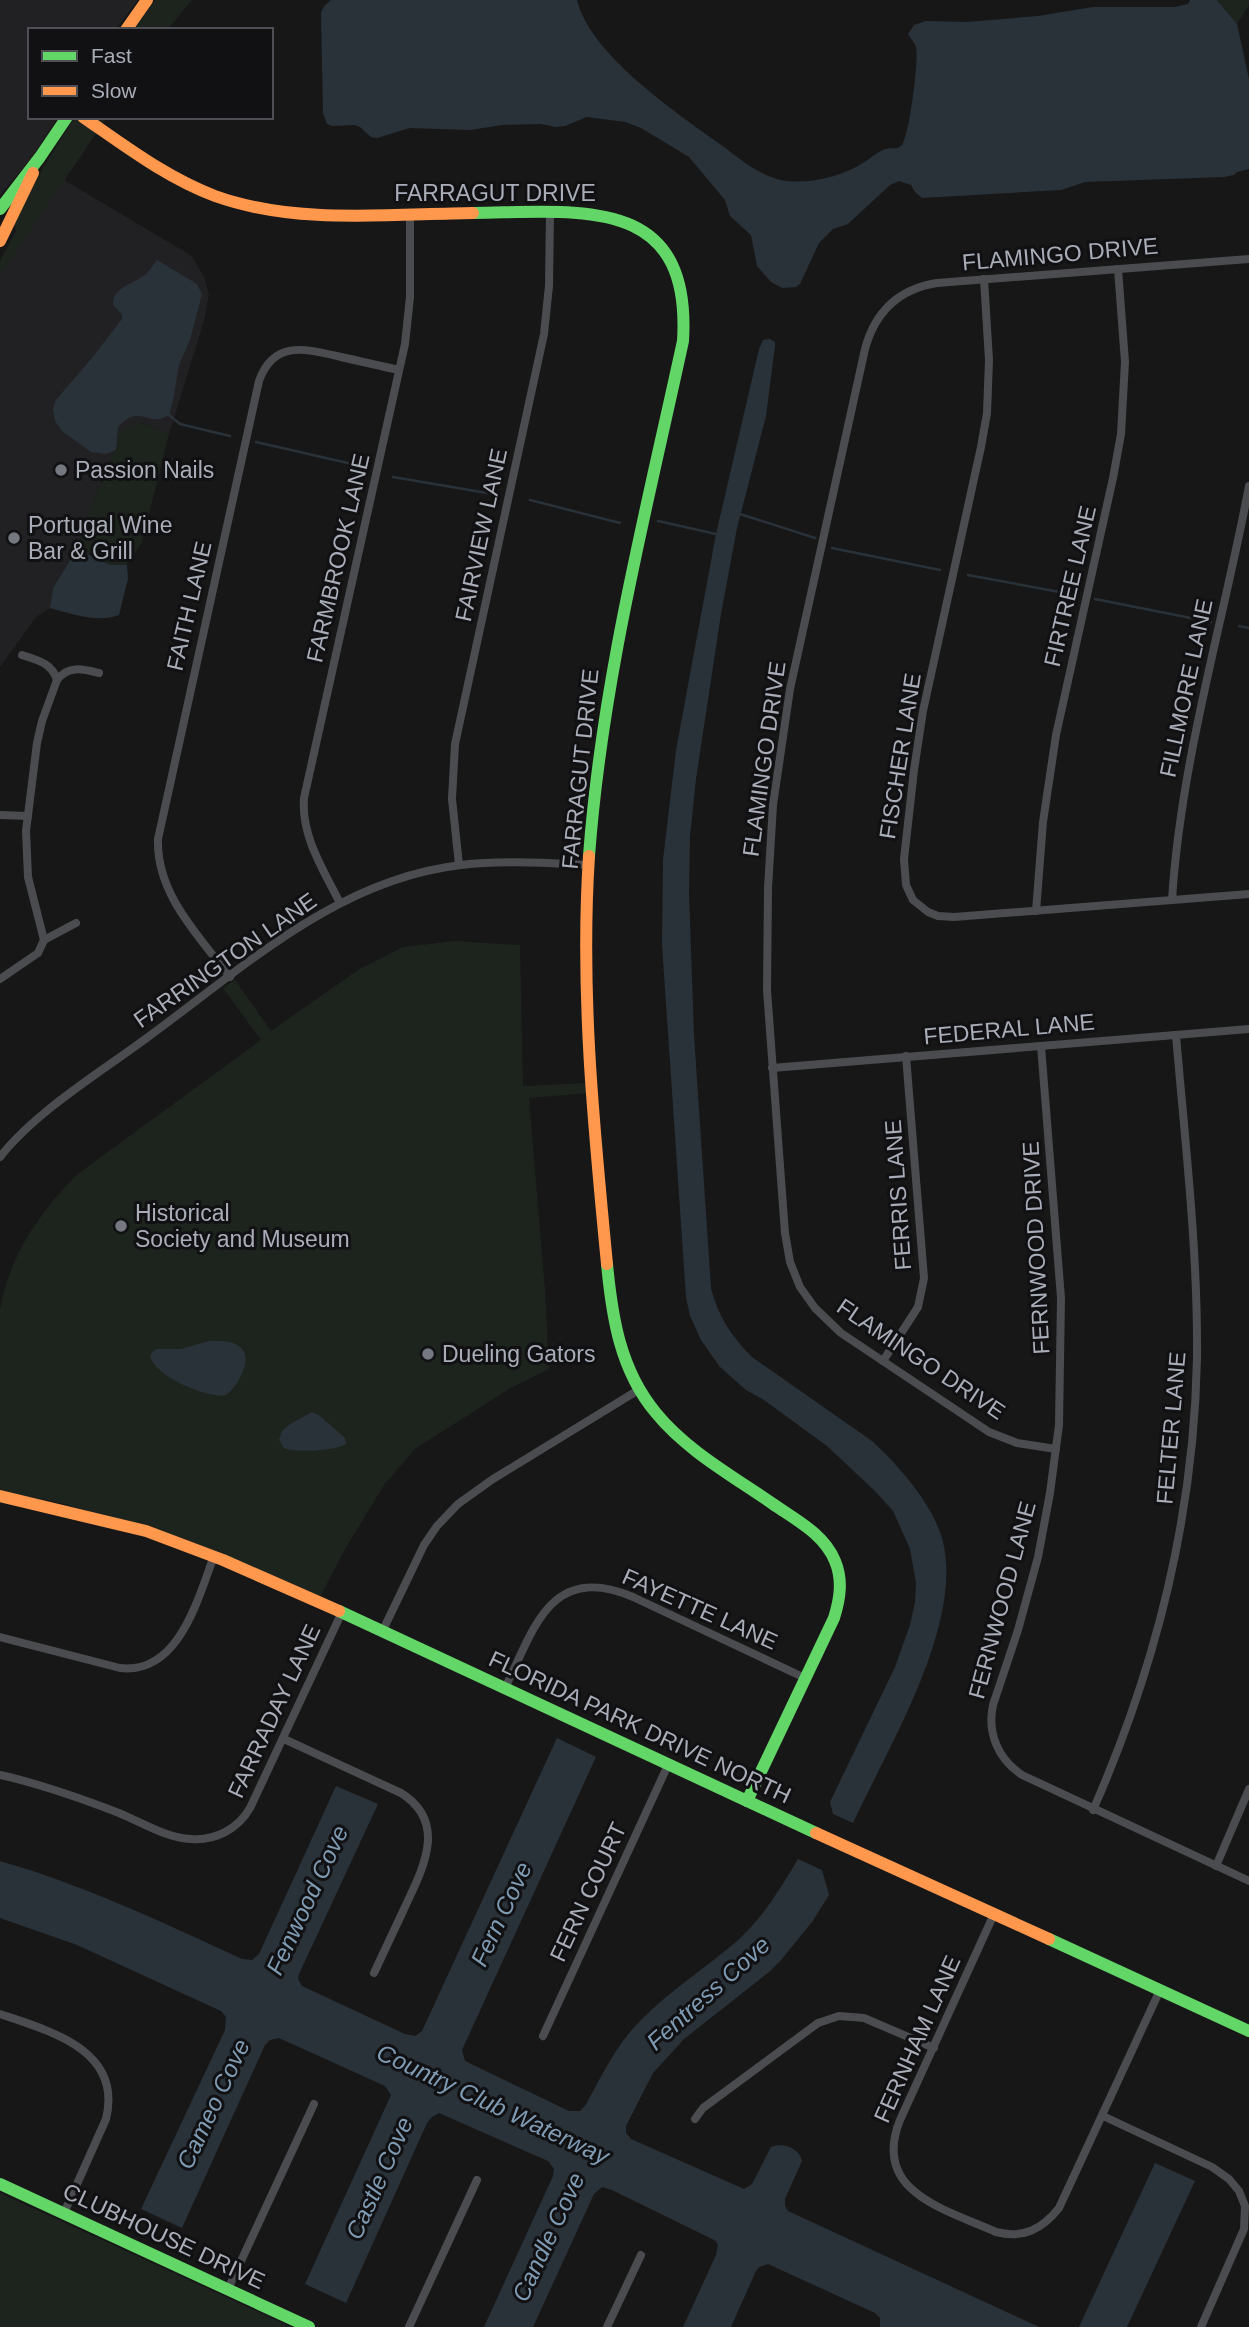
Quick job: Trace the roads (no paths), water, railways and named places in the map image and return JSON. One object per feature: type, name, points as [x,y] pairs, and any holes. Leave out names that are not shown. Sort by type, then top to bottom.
[{"type":"street","points":[[127,28],[146,0]]},
{"type":"street","points":[[0,209],[66,119]]},
{"type":"street","name":"FARRAGUT DRIVE","points":[[86,119],[168,175],[191,187],[237,204],[265,210],[307,215],[550,212],[600,214],[624,220],[639,228],[657,244],[672,264],[682,287],[685,307],[683,341],[611,668],[596,778],[589,865],[587,1026],[609,1289],[617,1337],[627,1364],[656,1413],[680,1438],[812,1531],[831,1552],[841,1578],[840,1602],[747,1801]]},
{"type":"street","points":[[0,241],[40,157]]},
{"type":"street","name":"FAIRVIEW LANE","points":[[459,865],[452,799],[455,744],[544,334],[550,286],[550,212]]},
{"type":"street","name":"FARMBROOK LANE","points":[[340,902],[307,832],[303,814],[304,798],[407,329],[410,297],[410,214]]},
{"type":"street","name":"FLAMINGO DRIVE","points":[[1056,1449],[1017,1443],[989,1432],[842,1333],[823,1317],[805,1295],[792,1268],[785,1233],[772,1068],[767,934],[771,830],[790,689],[868,339],[883,311],[908,291],[936,284],[1249,259]]},
{"type":"street","name":"FIRTREE LANE","points":[[1037,911],[1043,822],[1055,742],[1121,434],[1125,362],[1118,269]]},
{"type":"street","name":"FISCHER LANE","points":[[984,279],[989,360],[985,424],[920,728],[907,829],[904,876],[907,888],[913,900],[924,910],[938,916],[954,917],[1249,894]]},
{"type":"street","name":"FAITH LANE","points":[[230,977],[169,891],[160,865],[158,838],[259,381],[264,368],[273,358],[295,349],[399,370]]},
{"type":"street","name":"FILLMORE LANE","points":[[1172,900],[1186,778],[1249,486]]},
{"type":"street","points":[[22,655],[48,665],[57,680]]},
{"type":"street","points":[[44,940],[28,877],[26,854],[39,731],[57,680],[63,672],[71,669],[99,673]]},
{"type":"street","points":[[0,816],[28,816]]},
{"type":"street","name":"FARRINGTON LANE","points":[[0,1157],[23,1132],[60,1102],[282,938],[340,902],[391,881],[459,865],[514,862],[589,865]]},
{"type":"street","points":[[0,979],[38,953],[44,940],[76,923]]},
{"type":"street","name":"FEDERAL LANE","points":[[772,1068],[1249,1028]]},
{"type":"street","name":"FELTER LANE","points":[[1093,1810],[1127,1729],[1153,1650],[1176,1555],[1189,1469],[1197,1360],[1196,1304],[1176,1035]]},
{"type":"street","name":"FERNWOOD DRIVE","points":[[1041,1046],[1061,1298],[1061,1385],[1056,1449]]},
{"type":"street","name":"FERRIS LANE","points":[[883,1361],[918,1307],[924,1278],[906,1056]]},
{"type":"street","points":[[382,1632],[424,1545],[458,1504],[493,1479],[640,1389]]},
{"type":"street","name":"FERNWOOD LANE","points":[[1056,1449],[1034,1574],[991,1713],[993,1736],[1004,1759],[1021,1775],[1093,1810]]},
{"type":"street","name":"FLORIDA PARK DRIVE NORTH","points":[[0,1496],[146,1531],[214,1556],[342,1612],[668,1765],[1249,2031]]},
{"type":"street","points":[[0,1637],[116,1667],[140,1666],[161,1656],[180,1637],[214,1556]]},
{"type":"street","name":"FAYETTE LANE","points":[[505,1688],[550,1603],[576,1590],[598,1587],[610,1588],[633,1597],[805,1678]]},
{"type":"street","name":"FARRADAY LANE","points":[[0,1775],[63,1792],[176,1836],[199,1839],[219,1835],[246,1815],[342,1612]]},
{"type":"street","points":[[284,1739],[401,1793],[415,1804],[426,1824],[428,1849],[422,1870],[374,1973]]},
{"type":"street","name":"FERN COURT","points":[[543,2036],[668,1765]]},
{"type":"street","points":[[1216,1866],[1249,1789]]},
{"type":"street","points":[[1093,1810],[1249,1881]]},
{"type":"street","name":"FERNHAM LANE","points":[[994,1914],[896,2131],[893,2151],[903,2182],[917,2195],[996,2232],[1024,2234],[1041,2227],[1059,2208],[1160,1990]]},
{"type":"street","points":[[0,2014],[46,2030],[78,2046],[95,2062],[106,2081],[109,2102],[106,2119],[64,2213]]},
{"type":"street","points":[[695,2119],[703,2108],[780,2049],[830,2018],[864,2018],[934,2048]]},
{"type":"street","points":[[228,2289],[314,2104]]},
{"type":"street","points":[[1103,2116],[1212,2167],[1229,2179],[1239,2191],[1245,2206],[1244,2229],[1201,2327]]},
{"type":"street","points":[[409,2327],[477,2180]]},
{"type":"street","name":"CLUBHOUSE DRIVE","points":[[0,2184],[309,2327]]},
{"type":"street","points":[[607,2327],[641,2255]]},
{"type":"water","points":[[331,0],[577,0],[598,41],[657,98],[755,169],[772,178],[802,181],[824,179],[845,172],[883,150],[901,146],[907,130],[915,82],[916,47],[908,34],[914,25],[926,21],[966,22],[1038,16],[1093,7],[1175,7],[1188,4],[1190,0],[1217,0],[1237,24],[1249,79],[1249,169],[1224,177],[1085,182],[1061,190],[922,198],[911,185],[899,181],[890,185],[848,224],[833,229],[819,243],[800,284],[782,288],[771,282],[757,266],[751,235],[730,216],[725,200],[689,157],[641,128],[625,122],[587,117],[556,127],[541,124],[502,125],[470,130],[410,128],[377,138],[354,125],[327,124],[323,113],[321,13]]},
{"type":"water","points":[[157,260],[197,284],[202,294],[190,340],[179,365],[169,415],[161,419],[138,416],[126,420],[118,427],[116,450],[106,454],[91,452],[62,431],[55,421],[55,401],[122,319],[122,314],[113,305],[116,294],[146,274]]},
{"type":"water","points":[[770,339],[775,342],[775,346],[766,416],[737,528],[696,779],[690,836],[689,892],[694,1035],[711,1288],[722,1317],[752,1357],[872,1441],[882,1451],[924,1500],[943,1542],[946,1575],[942,1611],[933,1648],[919,1686],[853,1823],[833,1814],[830,1802],[895,1667],[910,1625],[916,1583],[910,1549],[893,1511],[876,1492],[827,1446],[746,1390],[720,1367],[701,1340],[690,1316],[686,1297],[662,945],[663,860],[676,750],[716,534],[759,349],[763,340]]},
{"type":"water","points":[[77,549],[110,565],[127,565],[128,579],[119,615],[93,618],[50,608],[53,588]]},
{"type":"water","points":[[209,1341],[235,1344],[245,1354],[242,1374],[226,1395],[206,1393],[170,1378],[153,1363],[150,1355],[156,1349],[181,1349]]},
{"type":"water","points":[[312,1412],[345,1438],[346,1444],[315,1450],[284,1448],[279,1440],[282,1431]]},
{"type":"water","points":[[557,1738],[596,1757],[462,2050],[465,2061],[569,2111],[580,2111],[630,2032],[668,1996],[755,1923],[798,1859],[822,1870],[829,1895],[812,1922],[769,1972],[684,2039],[653,2073],[626,2126],[626,2133],[631,2139],[744,2189],[752,2184],[771,2147],[790,2147],[801,2156],[802,2161],[785,2199],[788,2211],[1039,2327],[880,2327],[880,2318],[875,2313],[768,2264],[756,2271],[731,2327],[683,2327],[716,2255],[716,2241],[602,2187],[594,2194],[533,2327],[484,2327],[554,2169],[548,2161],[439,2113],[427,2123],[346,2303],[305,2284],[391,2095],[385,2086],[279,2038],[270,2040],[265,2045],[182,2228],[141,2209],[225,2030],[226,2017],[221,2011],[77,1945],[0,1918],[0,1861],[92,1893],[242,1959],[252,1960],[259,1954],[336,1786],[378,1804],[298,1979],[302,1986],[405,2034],[415,2036],[422,2031]]},
{"type":"water","points":[[1155,2163],[1195,2181],[1127,2327],[1079,2327]]},
{"type":"waterway","points":[[169,415],[180,424],[230,436]]},
{"type":"waterway","points":[[256,442],[361,466]]},
{"type":"waterway","points":[[393,477],[493,494]]},
{"type":"waterway","points":[[530,500],[620,523]]},
{"type":"waterway","points":[[740,514],[815,538]]},
{"type":"waterway","points":[[658,521],[716,534]]},
{"type":"waterway","points":[[832,548],[940,570]]},
{"type":"waterway","points":[[968,575],[1065,593]]},
{"type":"waterway","points":[[1095,599],[1211,622]]},
{"type":"waterway","points":[[1239,626],[1249,628]]},
{"type":"place","name":"Passion Nails","points":[[61,470]]},
{"type":"place","name":"Portugal Wine Bar & Grill","points":[[14,538]]},
{"type":"place","name":"Historical Society and Museum","points":[[121,1226]]},
{"type":"place","name":"Dueling Gators","points":[[428,1354]]},
{"type":"water label","name":"Fenwood Cove","points":[[307,1900]]},
{"type":"water label","name":"Fern Cove","points":[[501,1914]]},
{"type":"water label","name":"Fentress Cove","points":[[708,1993]]},
{"type":"water label","name":"Cameo Cove","points":[[213,2104]]},
{"type":"water label","name":"Country Club Waterway","points":[[493,2104]]},
{"type":"water label","name":"Castle Cove","points":[[379,2178]]},
{"type":"water label","name":"Candle Cove","points":[[548,2237]]}]
